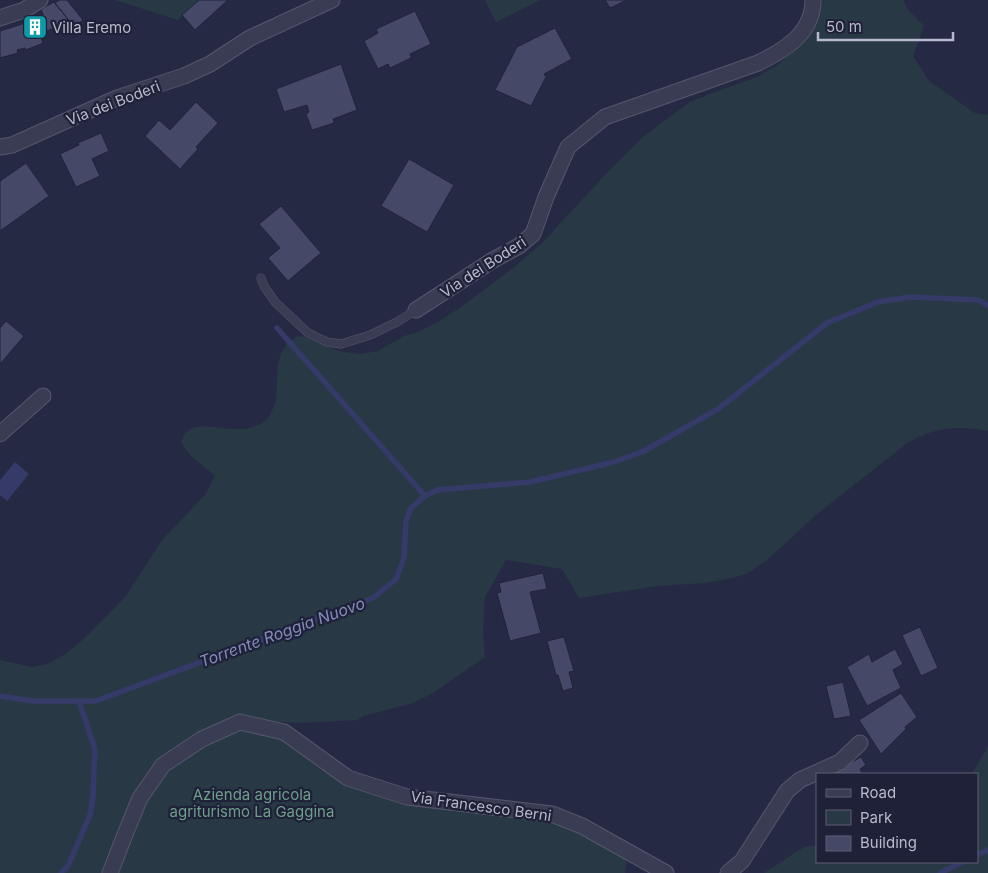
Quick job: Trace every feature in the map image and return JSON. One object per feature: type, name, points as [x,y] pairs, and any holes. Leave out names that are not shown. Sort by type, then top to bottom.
[{"type":"street","points":[[0,18],[24,10],[40,0]]},
{"type":"street","name":"Via dei Boderi","points":[[0,147],[12,145],[117,98],[184,76],[210,64],[250,38],[332,0]]},
{"type":"street","name":"Via dei Boderi","points":[[416,310],[493,260],[519,246],[533,234],[568,147],[605,118],[758,63],[778,53],[796,39],[809,20],[813,0]]},
{"type":"street","points":[[0,434],[43,396]]},
{"type":"street","name":"Via Francesco Berni","points":[[110,873],[140,798],[163,765],[202,739],[240,722],[284,732],[348,778],[407,797],[552,814],[582,826],[666,873]]},
{"type":"street","points":[[728,873],[742,861],[787,791],[800,780],[840,762],[860,742]]},
{"type":"lane","name":"Via dei Boderi","points":[[261,278],[275,302],[308,333],[326,342],[341,344],[370,335],[416,310]]},
{"type":"green space","points":[[115,0],[199,0],[178,20]]},
{"type":"green space","points":[[485,0],[540,0],[496,22]]},
{"type":"green space","name":"Azienda agricola agriturismo La Gaggina","points":[[814,0],[903,0],[908,10],[924,26],[913,56],[929,81],[975,113],[988,115],[988,431],[956,428],[936,431],[916,438],[816,515],[766,561],[746,574],[728,579],[705,583],[658,586],[579,598],[562,569],[506,560],[485,597],[483,629],[485,657],[433,693],[413,703],[363,716],[358,720],[301,723],[277,722],[250,727],[283,737],[349,784],[555,820],[627,858],[625,873],[0,873],[0,660],[32,667],[47,664],[66,654],[90,633],[126,596],[162,540],[205,495],[215,476],[184,448],[181,442],[185,433],[192,428],[203,426],[247,429],[261,424],[269,417],[276,402],[278,363],[281,354],[287,343],[296,337],[302,336],[344,352],[360,354],[378,351],[404,336],[418,332],[438,322],[461,307],[513,268],[542,243],[643,137],[691,101],[757,77],[779,64],[804,40]]},
{"type":"green space","points":[[988,746],[988,873],[764,873],[804,847],[816,845],[816,863],[978,863],[978,773],[973,773]]},
{"type":"water","points":[[15,462],[29,474],[7,501],[0,495],[0,480]]},
{"type":"building","points":[[59,0],[67,0],[83,20],[74,27],[55,3]]},
{"type":"building","points":[[199,0],[228,0],[195,30],[182,15]]},
{"type":"building","points":[[605,0],[627,0],[610,8]]},
{"type":"building","name":"Villa Eremo","points":[[54,2],[71,23],[40,33],[43,43],[26,50],[25,48],[17,50],[18,53],[0,58],[0,31],[44,17],[41,9]]},
{"type":"building","points":[[415,11],[431,44],[410,54],[411,58],[390,68],[388,64],[378,69],[364,41],[378,33],[376,29]]},
{"type":"building","points":[[555,28],[572,59],[544,74],[546,77],[531,106],[495,90],[517,47]]},
{"type":"building","points":[[341,64],[357,110],[333,119],[334,123],[312,130],[306,114],[309,112],[307,105],[284,112],[276,89]]},
{"type":"building","points":[[196,102],[218,123],[196,147],[198,149],[180,169],[145,136],[159,120],[170,130]]},
{"type":"building","points":[[101,133],[109,151],[92,159],[100,176],[76,187],[60,154],[79,145],[78,143]]},
{"type":"building","points":[[409,159],[454,185],[427,232],[381,206]]},
{"type":"building","points":[[26,163],[49,196],[0,231],[0,181]]},
{"type":"building","points":[[281,206],[321,253],[288,281],[268,258],[280,248],[259,224]]},
{"type":"building","points":[[6,321],[24,336],[1,363],[0,328]]},
{"type":"building","points":[[543,573],[547,589],[530,592],[541,633],[510,641],[497,593],[501,592],[499,583]]},
{"type":"building","points":[[920,627],[938,668],[921,676],[902,635]]},
{"type":"building","points":[[564,637],[574,671],[569,672],[573,688],[563,691],[558,675],[556,675],[547,641]]},
{"type":"building","points":[[895,649],[903,664],[893,670],[901,688],[867,706],[847,667],[869,654],[872,662]]},
{"type":"building","points":[[843,682],[851,716],[834,719],[826,686]]},
{"type":"building","points":[[901,693],[917,717],[905,727],[906,729],[881,754],[859,720]]},
{"type":"building","points":[[861,757],[866,765],[860,769],[862,773],[831,773]]},
{"type":"waterway","name":"Torrente Roggia Nuovo","points":[[0,696],[33,701],[96,701],[373,598],[396,579],[404,558],[406,521],[411,508],[425,496],[437,490],[530,482],[614,462],[644,451],[718,409],[827,323],[878,302],[910,297],[978,300],[988,306]]},
{"type":"waterway","points":[[277,328],[425,496]]},
{"type":"waterway","points":[[61,873],[68,866],[90,815],[93,795],[95,749],[79,701]]},
{"type":"waterway","points":[[978,855],[988,850]]},
{"type":"waterway","points":[[940,873],[961,863]]},
{"type":"place","name":"Villa Eremo","points":[[35,27]]}]
